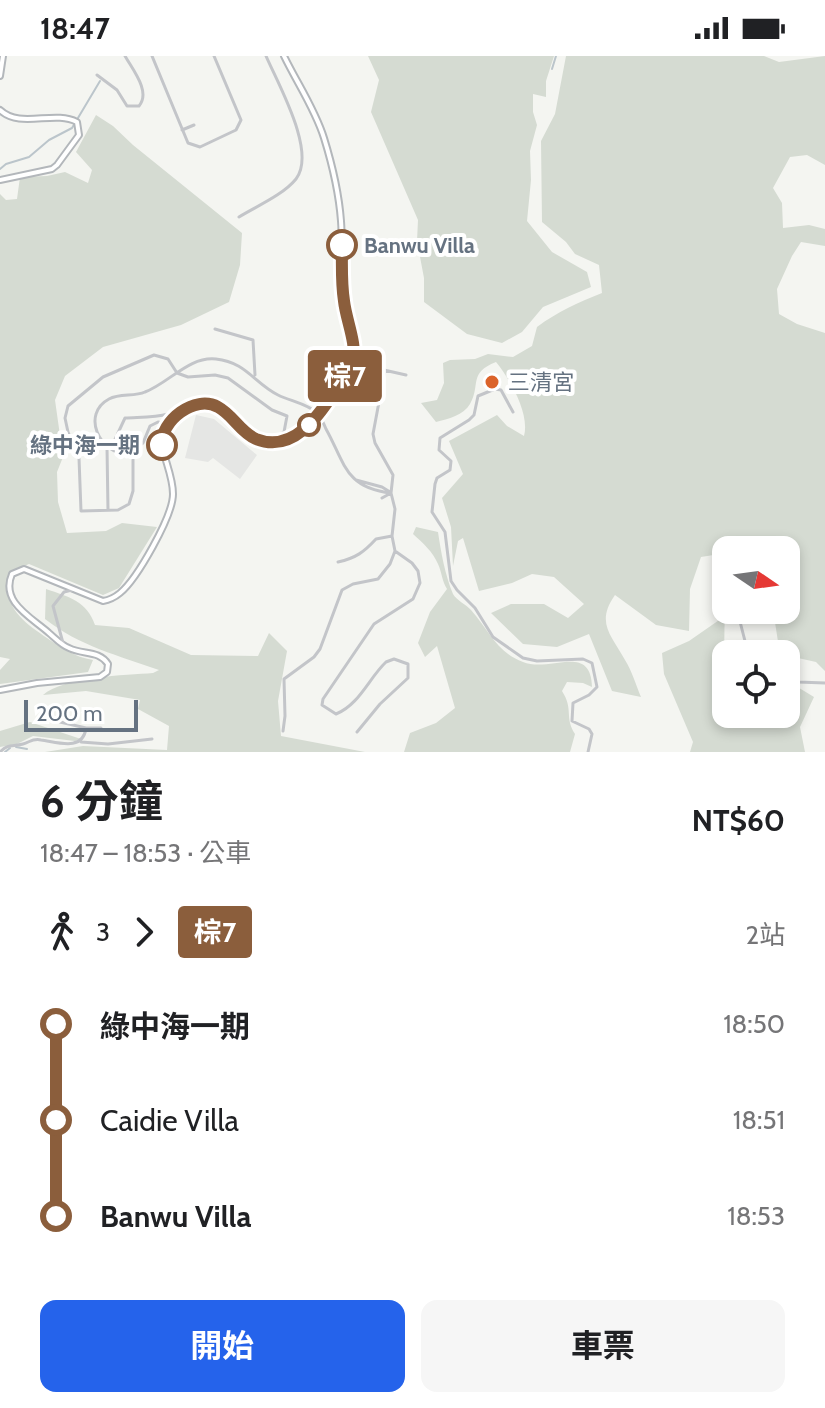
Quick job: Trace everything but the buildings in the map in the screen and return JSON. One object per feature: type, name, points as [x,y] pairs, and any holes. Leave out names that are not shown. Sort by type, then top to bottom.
[{"type":"street","points":[[0,76],[3,56]]},
{"type":"street","points":[[97,75],[117,90],[127,106],[139,106],[144,101],[144,94],[125,56]]},
{"type":"street","points":[[152,56],[188,143],[200,147],[233,132],[240,126],[241,120],[214,56]]},
{"type":"street","points":[[239,217],[291,185],[302,168],[299,135],[266,56]]},
{"type":"street","points":[[0,690],[100,677],[107,672],[108,664],[100,655],[64,647],[15,604],[8,583],[12,574],[24,569],[103,601],[118,594],[136,572],[169,513],[173,495],[161,439],[168,424],[189,408],[209,404],[219,407],[247,434],[272,442],[298,435],[318,414],[353,363],[344,300],[339,199],[323,134],[284,56]]},
{"type":"street","points":[[0,110],[11,117],[73,119],[79,124],[79,135],[52,169],[0,180]]},
{"type":"street","points":[[182,130],[194,125]]},
{"type":"street","points":[[215,329],[253,340],[255,376]]},
{"type":"street","points":[[108,510],[109,448],[125,418],[166,415],[198,399],[218,401],[254,432],[276,437],[284,432],[287,416],[272,410],[232,380],[215,375],[184,376],[177,373],[168,359],[154,355],[103,377],[68,406],[65,418],[79,458],[81,511],[108,510],[124,507],[131,499],[133,452]]},
{"type":"street","points":[[168,424],[158,422],[150,426],[143,443],[133,452],[123,454],[109,448],[97,433],[96,420],[100,407],[109,398],[141,394],[194,363],[214,358],[245,368],[276,394],[318,414],[352,479],[372,489],[391,493]]},
{"type":"street","points":[[353,363],[406,375]]},
{"type":"street","points":[[283,731],[284,679],[320,649],[342,590],[353,584],[378,579],[390,564],[395,551],[392,536],[395,509],[391,493],[393,475],[373,434],[385,370]]},
{"type":"street","points":[[513,412],[501,390],[495,389],[478,396],[474,415],[440,438],[439,450],[451,461],[450,470],[437,478],[432,512],[445,532],[451,581],[475,608],[493,637],[523,658],[537,661],[583,659],[592,663],[597,687],[573,703],[571,711],[572,721],[589,729],[592,734],[588,752]]},
{"type":"street","points":[[382,498],[391,493]]},
{"type":"street","points":[[338,562],[356,558],[376,539],[392,536]]},
{"type":"street","points":[[357,732],[380,704],[408,678],[408,664],[394,659],[386,662],[350,706],[340,713],[329,711],[322,705],[323,699],[374,624],[413,599],[420,583],[418,571],[395,551]]},
{"type":"street","points":[[64,647],[53,606],[64,592],[74,590]]},
{"type":"street","points":[[800,682],[825,683]]},
{"type":"street","points":[[60,722],[101,728]]},
{"type":"street","points":[[81,742],[86,728]]},
{"type":"street","points":[[0,752],[6,746],[37,739],[58,746],[152,739]]},
{"type":"shaded area","points":[[368,56],[554,56],[546,81],[546,97],[533,94],[537,125],[530,151],[527,221],[552,252],[587,272],[591,287],[543,307],[522,332],[502,343],[467,334],[424,302],[424,278],[417,241],[418,220],[371,112],[379,80]]},
{"type":"shaded area","points":[[566,56],[764,56],[779,62],[825,56],[825,165],[807,155],[790,157],[773,188],[782,203],[783,228],[809,225],[825,229],[825,246],[801,242],[777,289],[779,314],[825,333],[825,671],[816,662],[800,658],[800,640],[778,640],[775,624],[800,624],[800,536],[712,536],[712,555],[701,557],[690,589],[689,631],[656,625],[615,595],[606,614],[606,622],[641,697],[612,691],[589,634],[557,647],[523,644],[491,613],[511,604],[544,604],[568,618],[584,604],[554,577],[532,574],[512,583],[479,591],[463,538],[458,541],[453,566],[451,527],[442,498],[463,474],[449,441],[497,415],[507,426],[524,436],[524,418],[513,387],[496,362],[478,375],[470,404],[460,414],[436,422],[421,403],[437,400],[444,383],[443,363],[488,354],[513,357],[532,346],[537,327],[568,308],[602,293],[599,265],[575,254],[542,222],[541,141],[555,114]]},
{"type":"shaded area","points":[[96,115],[242,233],[240,265],[229,302],[181,325],[103,347],[65,376],[55,400],[63,457],[57,472],[58,502],[67,533],[106,531],[122,523],[157,527],[119,588],[103,595],[29,564],[10,572],[8,594],[22,619],[63,649],[93,660],[88,672],[0,684],[0,670],[10,659],[0,657],[0,194],[6,200],[17,199],[20,177],[65,172],[88,183],[92,170],[76,152]]},
{"type":"shaded area","points":[[196,415],[214,419],[257,455],[240,479],[213,458],[208,462],[185,458]]},
{"type":"shaded area","points":[[416,527],[438,532],[453,594],[471,610],[506,652],[523,662],[534,664],[577,662],[590,673],[592,687],[567,682],[562,691],[575,734],[570,752],[404,752],[410,733],[436,723],[455,708],[437,646],[425,657],[418,643],[430,612],[447,589],[438,564],[413,534]]},
{"type":"shaded area","points":[[46,589],[82,605],[95,625],[129,628],[191,655],[258,656],[269,633],[287,651],[278,701],[281,736],[365,752],[45,752],[83,746],[167,750],[169,726],[138,709],[140,700],[86,691],[43,695],[65,684],[159,670],[100,649],[45,619]]},
{"type":"shaded area","points":[[713,624],[725,624],[724,640],[712,640],[712,728],[800,727],[805,752],[690,752],[693,742],[664,674],[662,653],[689,641]]},
{"type":"shaded area","points":[[800,688],[814,697],[800,727]]},
{"type":"shaded area","points":[[30,722],[81,739],[33,736],[17,744],[0,747],[0,731]]},
{"type":"waterway","points":[[552,69],[556,56]]},
{"type":"waterway","points":[[0,169],[29,157],[49,140],[72,128],[100,81]]},
{"type":"waterway","points":[[16,747],[27,749]]},
{"type":"waterway","points":[[5,752],[10,748]]},
{"type":"bus line","name":"棕7","points":[[162,445],[164,430],[171,422],[189,408],[203,403],[219,407],[247,434],[264,441],[283,441],[298,435],[311,423],[353,363],[342,279],[342,245]]},
{"type":"place","name":"Banwu Villa","points":[[342,245]]},
{"type":"place","name":"三清宮","points":[[492,382]]},
{"type":"place","name":"綠中海一期","points":[[162,445]]}]
